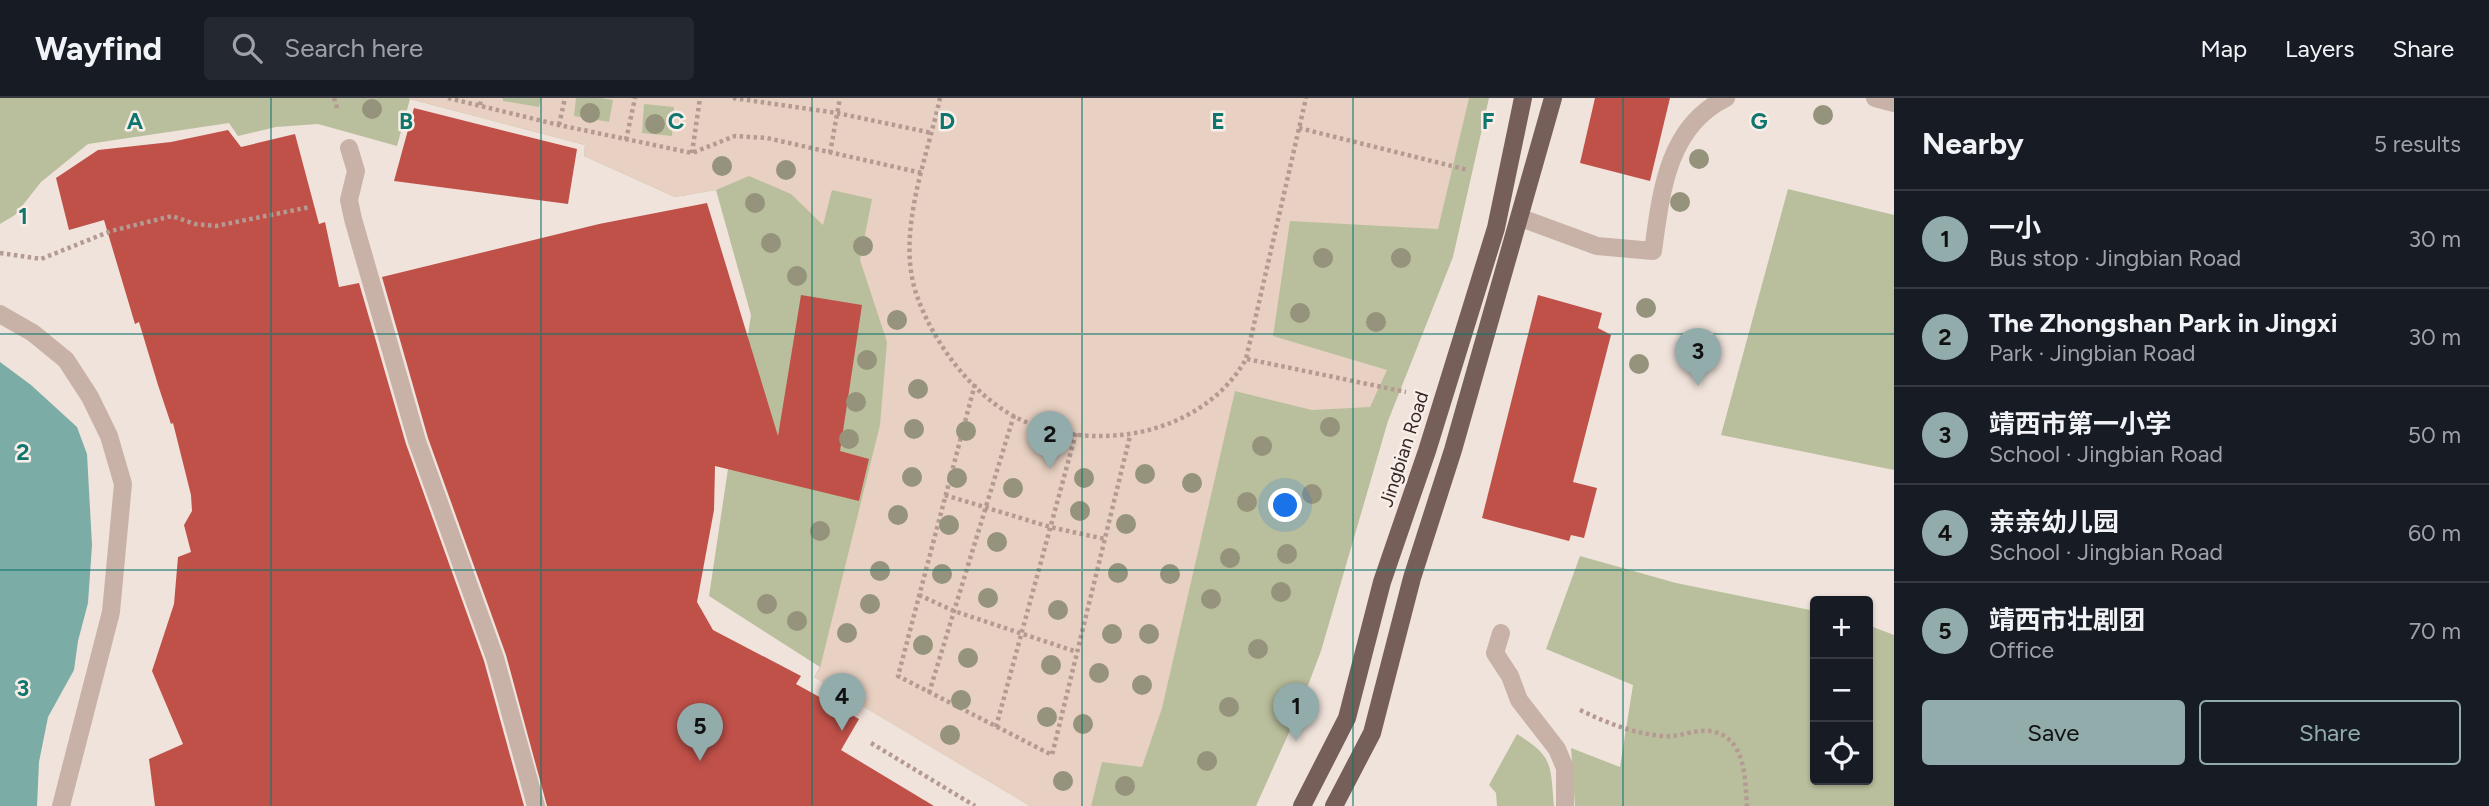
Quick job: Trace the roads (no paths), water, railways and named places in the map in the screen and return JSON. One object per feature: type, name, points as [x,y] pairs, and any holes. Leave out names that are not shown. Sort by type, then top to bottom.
[{"type":"main road","name":"Jingbian Road","points":[[1302,806],[1347,718],[1382,582],[1482,275],[1523,98]]},
{"type":"main road","points":[[1334,806],[1372,733],[1412,578],[1521,218],[1553,98]]},
{"type":"street","points":[[1521,218],[1597,246],[1653,251],[1662,183],[1678,147],[1693,121],[1726,98]]},
{"type":"street","points":[[1875,98],[1894,103]]},
{"type":"street","points":[[349,148],[356,171],[349,200],[417,441],[495,658],[536,806]]},
{"type":"street","points":[[0,314],[33,333],[66,360],[90,397],[109,436],[123,484],[111,612],[61,806]]},
{"type":"street","points":[[1501,634],[1495,653],[1510,676],[1519,700],[1557,749],[1564,768],[1565,806]]},
{"type":"water","points":[[0,362],[31,385],[77,427],[87,454],[92,545],[88,603],[74,670],[48,717],[39,762],[37,806],[0,806]]},
{"type":"place","name":"靖西市第一小学","points":[[1698,386]]},
{"type":"place","name":"The Zhongshan Park in Jingxi","points":[[1050,469]]},
{"type":"place","name":"亲亲幼儿园","points":[[842,731]]},
{"type":"place","name":"一小","points":[[1296,741]]},
{"type":"place","name":"靖西市壮剧团","points":[[700,761]]}]
